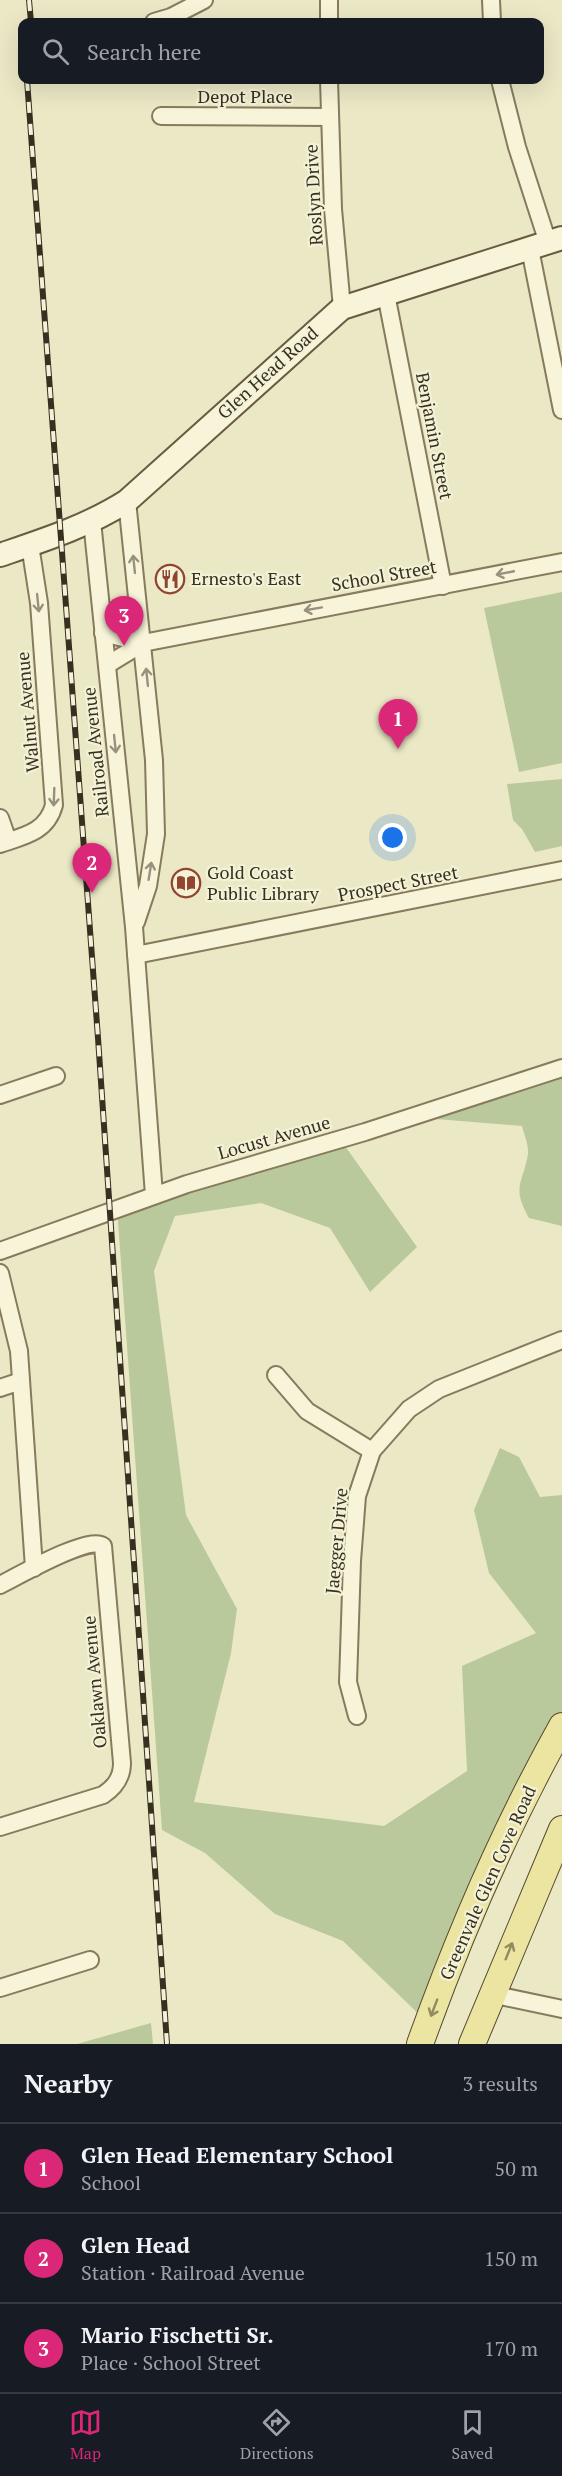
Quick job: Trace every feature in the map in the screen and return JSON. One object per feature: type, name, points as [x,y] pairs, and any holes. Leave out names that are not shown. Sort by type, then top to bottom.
[{"type":"main road","name":"Glen Head Road","points":[[0,555],[92,521],[127,501],[342,308],[547,243]]},
{"type":"main road","name":"Greenvale Glen Cove Road","points":[[420,2044],[460,1942],[513,1823],[562,1726]]},
{"type":"main road","points":[[472,2044],[562,1829]]},
{"type":"street","points":[[163,18],[204,0]]},
{"type":"street","points":[[329,0],[329,18]]},
{"type":"street","points":[[491,0],[492,18]]},
{"type":"street","name":"Roslyn Drive","points":[[329,84],[333,209],[342,308]]},
{"type":"street","points":[[501,84],[517,147],[547,243],[562,410]]},
{"type":"street","name":"Depot Place","points":[[161,116],[330,117]]},
{"type":"street","name":"Benjamin Street","points":[[386,294],[443,586]]},
{"type":"street","points":[[127,501],[154,760],[156,834],[148,886],[134,927]]},
{"type":"street","name":"Railroad Avenue","points":[[92,521],[134,927],[154,1195]]},
{"type":"street","name":"Walnut Avenue","points":[[4,842],[40,830],[51,818],[54,805],[39,603],[30,545]]},
{"type":"street","name":"School Street","points":[[107,665],[143,643],[226,625],[562,562]]},
{"type":"street","name":"School Street","points":[[103,633],[143,643]]},
{"type":"street","points":[[0,818],[4,842]]},
{"type":"street","name":"Prospect Street","points":[[136,956],[562,870]]},
{"type":"street","name":"Locust Avenue","points":[[0,1251],[154,1195],[365,1132],[562,1068]]},
{"type":"street","points":[[0,1095],[56,1076]]},
{"type":"street","points":[[0,1274],[15,1326],[34,1569],[0,1585]]},
{"type":"street","name":"Jaegger Drive","points":[[357,1716],[348,1682],[352,1562],[357,1496],[372,1451],[410,1409],[439,1389],[562,1340]]},
{"type":"street","points":[[276,1375],[307,1411],[372,1451]]},
{"type":"street","points":[[0,1388],[21,1381]]},
{"type":"street","name":"Oaklawn Avenue","points":[[0,1827],[103,1795],[114,1788],[122,1773],[104,1546],[94,1542],[34,1569]]},
{"type":"street","points":[[0,1988],[90,1960]]},
{"type":"street","points":[[491,1994],[562,2009]]},
{"type":"green space","points":[[562,592],[562,763],[519,772],[484,608]]},
{"type":"green space","points":[[562,779],[562,846],[535,852],[522,829],[513,820],[507,784]]},
{"type":"green space","points":[[562,1068],[562,1226],[529,1218],[524,1207],[519,1192],[528,1151],[522,1126],[411,1117]]},
{"type":"green space","points":[[340,1139],[417,1247],[370,1292],[330,1228],[261,1203],[175,1216],[154,1271],[186,1515],[237,1609],[231,1653],[194,1802],[384,1826],[467,1771],[462,1666],[536,1633],[489,1573],[474,1510],[500,1448],[519,1457],[540,1497],[562,1495],[562,1726],[428,2023],[343,1941],[275,1914],[205,1853],[162,1830],[117,1208]]},
{"type":"green space","points":[[151,2023],[153,2044],[77,2044]]},
{"type":"railway","points":[[29,0],[31,18]]},
{"type":"railway","points":[[27,84],[98,1038],[167,2044]]},
{"type":"place","name":"Ernesto's East","points":[[170,579]]},
{"type":"place","name":"Mario Fischetti Sr.","points":[[124,646]]},
{"type":"place","name":"Glen Head Elementary School","points":[[398,749]]},
{"type":"place","name":"Gold Coast Public Library","points":[[186,883]]},
{"type":"place","name":"Glen Head","points":[[92,893]]}]
